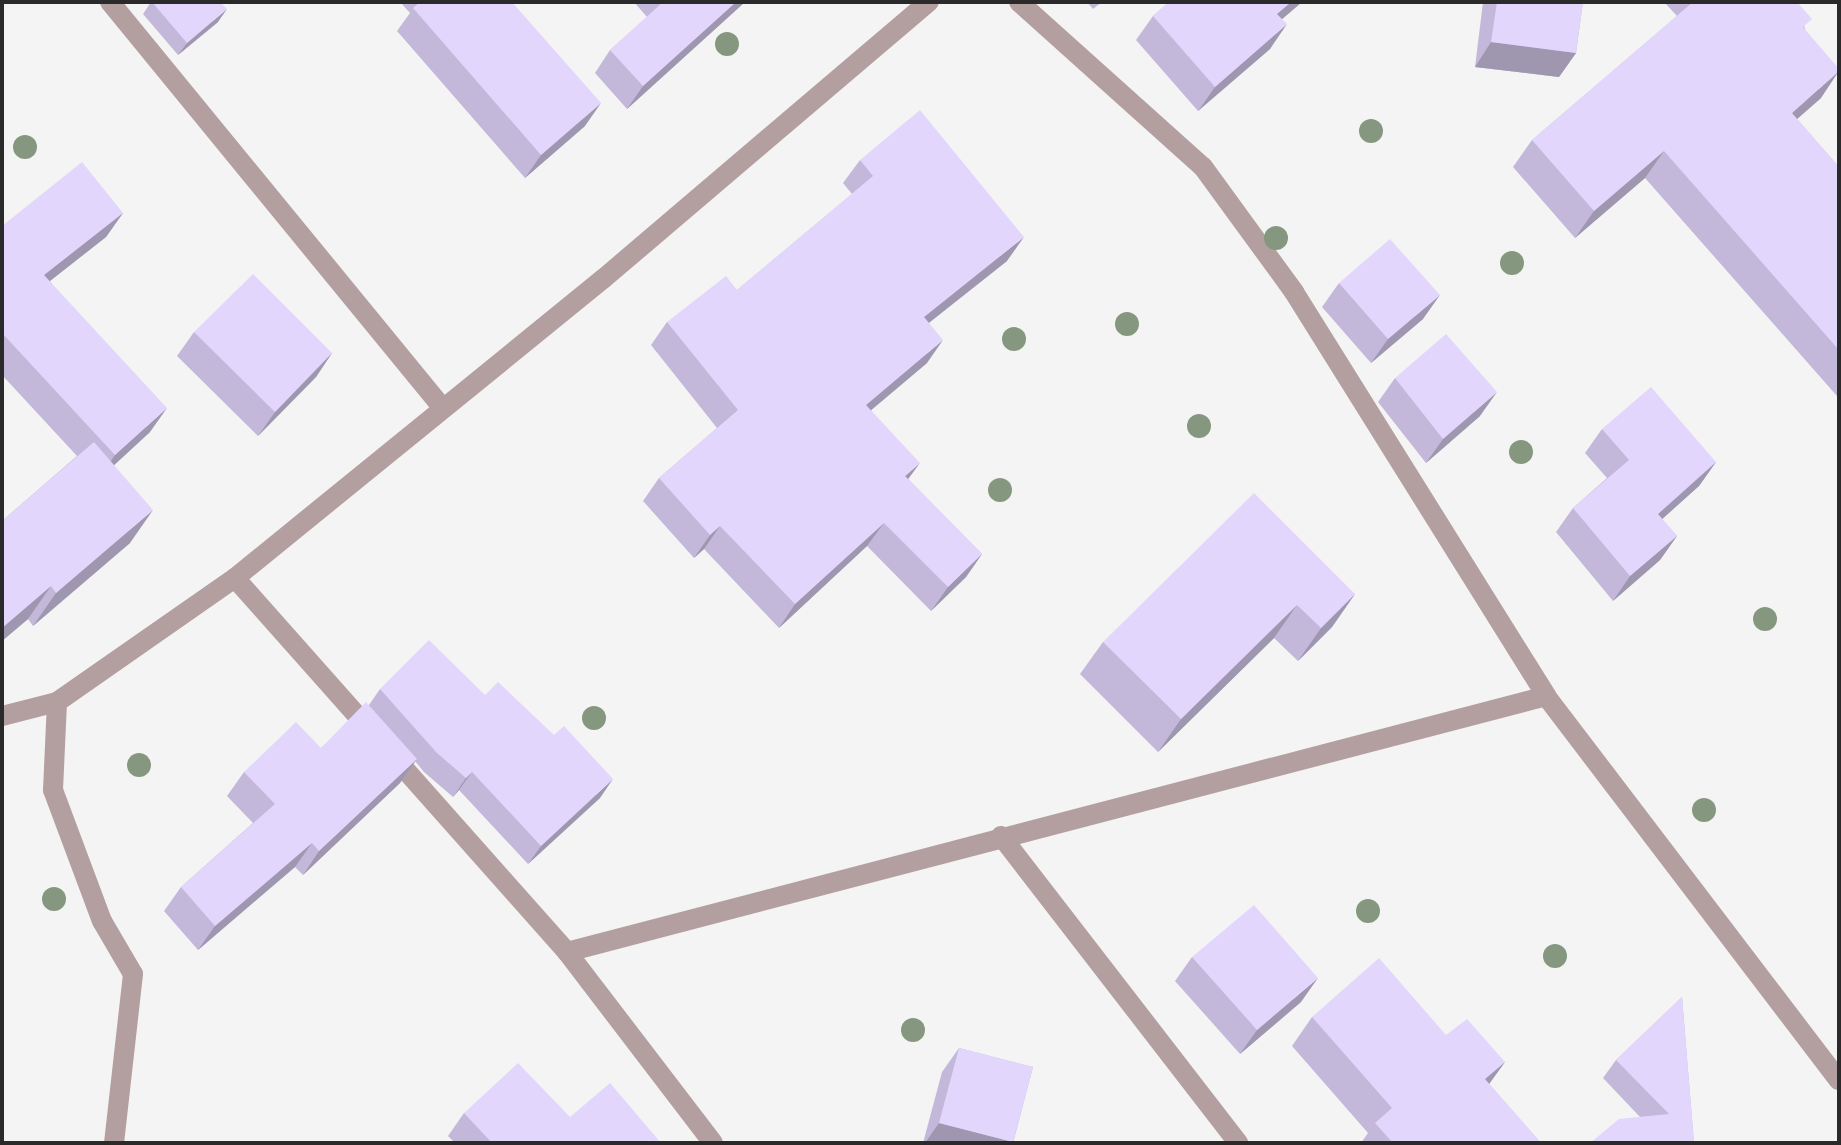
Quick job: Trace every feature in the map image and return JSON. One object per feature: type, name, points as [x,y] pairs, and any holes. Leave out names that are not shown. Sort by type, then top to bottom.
[{"type":"street","points":[[110,2],[441,406]]},
{"type":"street","points":[[2,716],[57,702],[235,578],[441,406],[603,279],[929,2]]},
{"type":"street","points":[[1019,2],[1203,167],[1294,292],[1546,696],[1839,1080]]},
{"type":"street","points":[[235,578],[567,952],[713,1143]]},
{"type":"street","points":[[567,952],[1001,836],[1546,696]]},
{"type":"street","points":[[57,702],[53,790],[102,921],[133,974],[114,1143]]},
{"type":"street","points":[[1001,836],[1238,1143]]},
{"type":"building","points":[[152,2],[220,2],[227,9],[187,43]]},
{"type":"building","points":[[420,2],[512,2],[601,103],[541,155],[413,8]]},
{"type":"building","points":[[663,2],[736,2],[643,86],[610,50]]},
{"type":"building","points":[[1169,2],[1291,2],[1277,14],[1287,24],[1215,87],[1153,16]]},
{"type":"building","points":[[1497,2],[1583,2],[1576,53],[1491,42]]},
{"type":"building","points":[[1693,2],[1797,2],[1812,19],[1803,27],[1839,69],[1792,113],[1839,167],[1839,350],[1664,151],[1594,211],[1532,140]]},
{"type":"building","points":[[920,110],[1024,237],[924,317],[943,340],[866,405],[920,463],[905,476],[982,554],[948,587],[884,523],[795,604],[720,526],[710,535],[659,478],[738,410],[667,322],[726,276],[737,290],[873,176],[860,160]]},
{"type":"building","points":[[82,162],[123,213],[44,275],[167,408],[115,455],[2,333],[2,226]]},
{"type":"building","points":[[1390,239],[1440,295],[1388,339],[1339,283]]},
{"type":"building","points":[[253,274],[332,353],[275,412],[194,332]]},
{"type":"building","points":[[1446,334],[1497,392],[1443,439],[1395,378]]},
{"type":"building","points":[[1651,387],[1716,462],[1658,514],[1677,536],[1630,576],[1573,508],[1629,460],[1602,429]]},
{"type":"building","points":[[94,442],[153,510],[56,593],[51,586],[2,628],[2,521]]},
{"type":"building","points":[[1254,493],[1355,594],[1321,628],[1297,605],[1181,719],[1103,642]]},
{"type":"building","points":[[429,640],[485,695],[498,682],[554,735],[564,726],[613,779],[541,846],[472,772],[466,778],[437,753],[380,689]]},
{"type":"building","points":[[366,702],[417,759],[319,851],[312,843],[215,926],[181,887],[275,804],[244,772],[296,722],[321,748]]},
{"type":"building","points":[[1254,905],[1318,978],[1257,1030],[1192,957]]},
{"type":"building","points":[[1379,958],[1446,1035],[1467,1019],[1505,1062],[1485,1079],[1541,1143],[1393,1143],[1375,1123],[1392,1108],[1312,1017]]},
{"type":"building","points":[[1682,997],[1694,1143],[1590,1143],[1619,1119],[1669,1114],[1616,1060]]},
{"type":"building","points":[[959,1048],[1033,1067],[1013,1142],[939,1123]]},
{"type":"building","points":[[518,1063],[570,1117],[610,1083],[661,1143],[492,1143],[464,1113]]}]
